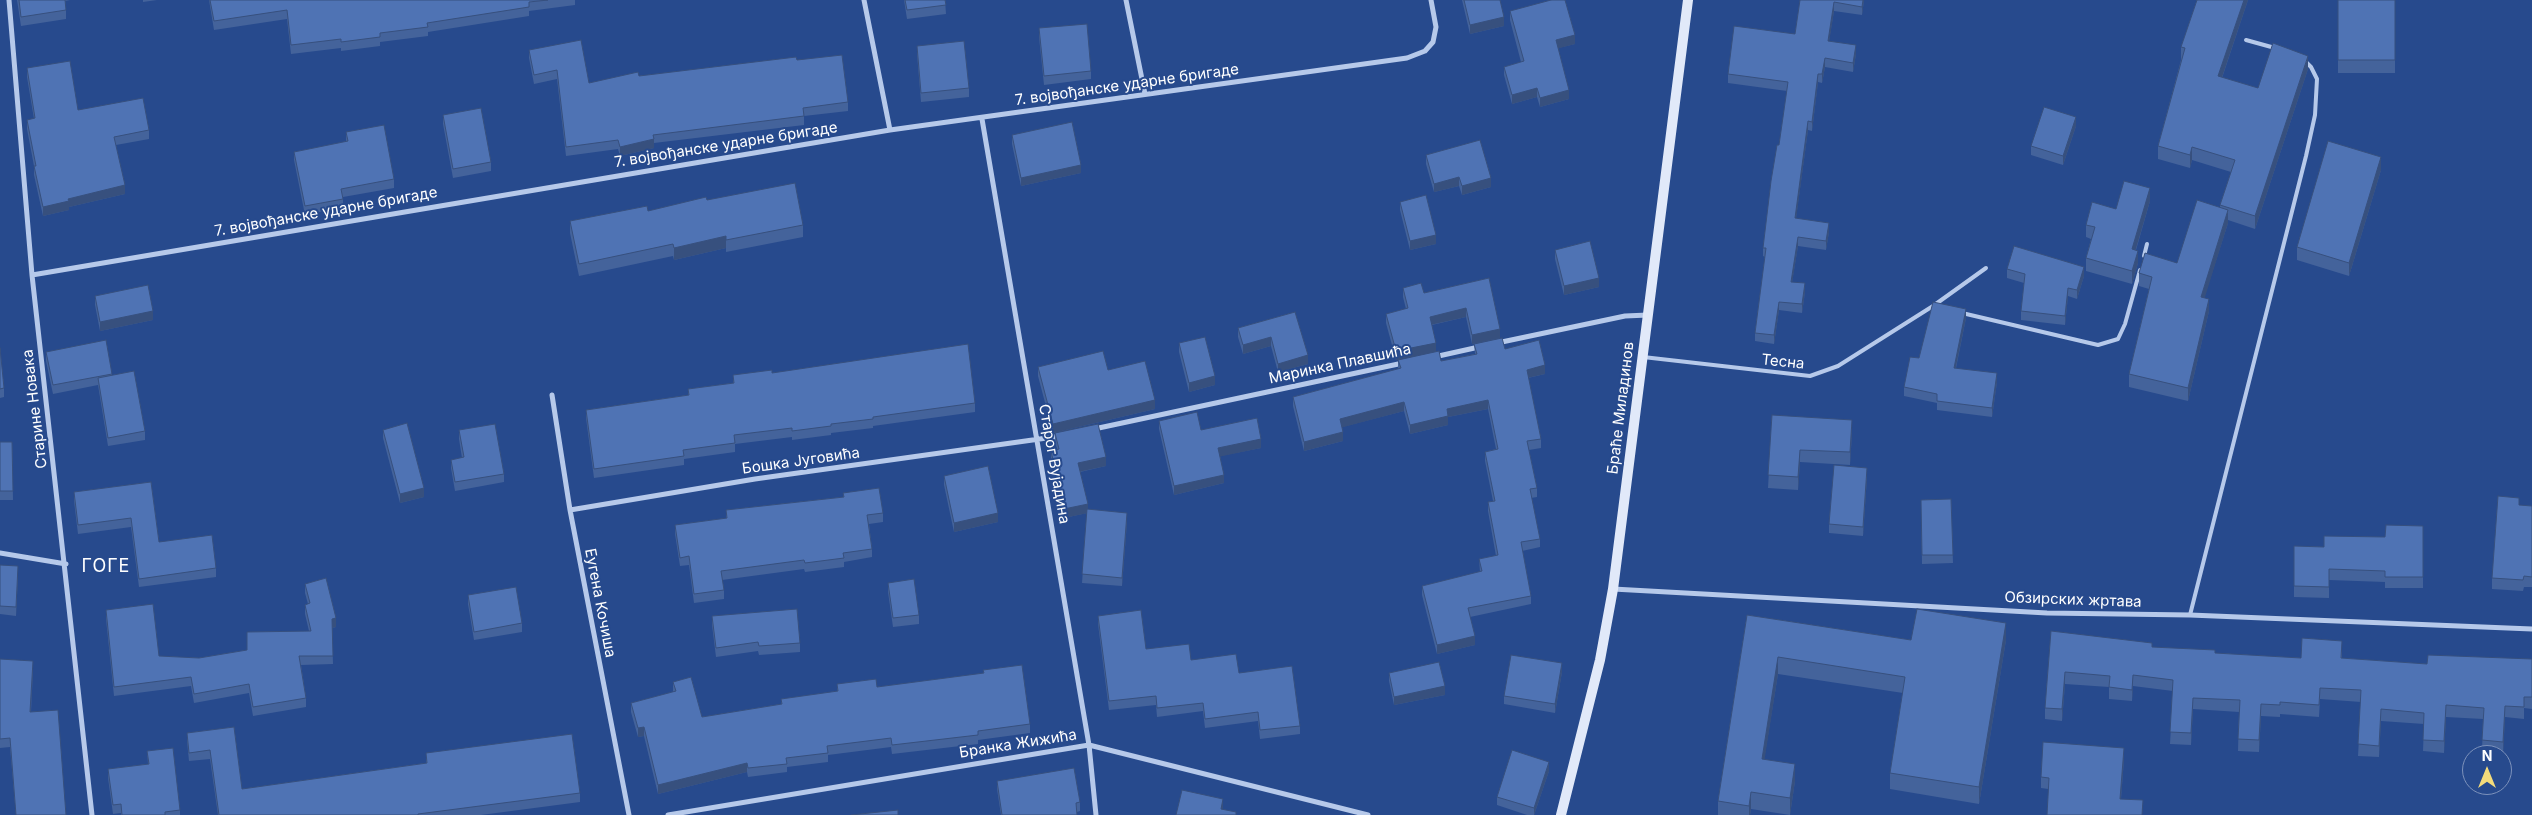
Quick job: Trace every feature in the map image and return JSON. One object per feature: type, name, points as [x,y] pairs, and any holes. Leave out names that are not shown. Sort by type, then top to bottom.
[{"type":"main road","name":"Браће Миладинов","points":[[1561,815],[1600,660],[1613,588],[1688,0]]},
{"type":"street","name":"Старине Новака","points":[[9,0],[32,275],[66,564],[92,815]]},
{"type":"street","points":[[864,0],[890,130]]},
{"type":"street","points":[[1126,0],[1144,94]]},
{"type":"street","name":"7. војвођанске ударне бригаде","points":[[32,275],[890,130],[982,119],[1144,94],[1407,58],[1425,51],[1433,42],[1436,27],[1431,0]]},
{"type":"street","name":"Старог Вујадина","points":[[982,119],[1089,745],[1096,815]]},
{"type":"street","name":"Маринка Плавшића","points":[[1423,359],[1625,316],[1648,315]]},
{"type":"street","name":"Маринка Плавшића","points":[[1086,431],[1413,361]]},
{"type":"street","name":"Еугена Кочиша","points":[[552,395],[570,510],[629,815]]},
{"type":"street","points":[[1037,441],[1066,435]]},
{"type":"street","name":"Бошка Југовића","points":[[570,510],[755,479],[1037,441]]},
{"type":"street","points":[[0,553],[66,564]]},
{"type":"street","name":"Обзирских жртава","points":[[1613,588],[2047,613],[2190,615],[2532,629]]},
{"type":"street","name":"Бранка Жижића","points":[[668,815],[1089,745],[1368,815]]},
{"type":"lane","points":[[2246,40],[2282,50]]},
{"type":"lane","points":[[2190,615],[2311,131],[2317,79],[2311,67],[2300,55]]},
{"type":"lane","points":[[1952,311],[2098,345],[2118,339],[2125,324],[2148,244]]},
{"type":"lane","name":"Тесна","points":[[1643,357],[1810,376],[1838,366],[1933,306],[1986,268]]},
{"type":"lane","points":[[1933,306],[1943,308]]},
{"type":"building","points":[[19,0],[65,0],[66,10],[21,17]]},
{"type":"building","points":[[210,0],[548,0],[529,2],[529,7],[427,23],[428,27],[380,33],[380,37],[291,45],[287,10],[214,21]]},
{"type":"building","points":[[905,0],[945,0],[946,5],[907,10]]},
{"type":"building","points":[[1464,0],[1500,0],[1504,17],[1470,25]]},
{"type":"building","points":[[1551,0],[1565,0],[1575,35],[1556,40],[1569,90],[1540,98],[1537,88],[1512,95],[1504,67],[1524,61],[1510,11]]},
{"type":"building","points":[[1800,0],[1863,0],[1862,7],[1834,2],[1828,41],[1856,45],[1853,63],[1825,58],[1822,74],[1818,74],[1812,122],[1808,121],[1795,218],[1829,223],[1826,241],[1798,237],[1791,282],[1805,283],[1802,304],[1779,302],[1774,335],[1755,333],[1766,248],[1763,248],[1771,181],[1777,145],[1779,145],[1788,82],[1728,74],[1734,26],[1795,34]]},
{"type":"building","points":[[2197,0],[2244,0],[2218,76],[2258,88],[2273,43],[2308,56],[2255,216],[2220,205],[2235,160],[2192,147],[2190,155],[2158,146],[2185,48],[2181,47]]},
{"type":"building","points":[[2338,0],[2395,0],[2395,60],[2338,60]]},
{"type":"building","points":[[1087,24],[1091,71],[1044,76],[1039,28]]},
{"type":"building","points":[[581,40],[589,83],[638,72],[639,76],[796,57],[797,60],[842,55],[848,102],[803,108],[804,116],[653,135],[654,139],[620,147],[618,140],[566,147],[557,70],[534,75],[529,50]]},
{"type":"building","points":[[964,41],[969,88],[921,93],[917,46]]},
{"type":"building","points":[[70,61],[78,110],[143,98],[149,130],[114,137],[125,185],[43,207],[27,120],[35,118],[27,68]]},
{"type":"building","points":[[2044,107],[2076,117],[2063,156],[2031,146]]},
{"type":"building","points":[[481,108],[491,162],[453,169],[443,115]]},
{"type":"building","points":[[1072,122],[1081,165],[1021,178],[1012,135]]},
{"type":"building","points":[[384,125],[394,179],[341,189],[343,199],[305,206],[294,152],[348,141],[346,132]]},
{"type":"building","points":[[1480,140],[1491,178],[1462,186],[1459,177],[1434,184],[1426,155]]},
{"type":"building","points":[[2328,141],[2381,157],[2349,263],[2297,247]]},
{"type":"building","points":[[2124,181],[2150,188],[2132,249],[2138,251],[2132,271],[2086,258],[2095,227],[2086,225],[2092,202],[2116,209]]},
{"type":"building","points":[[795,183],[803,225],[726,240],[726,236],[674,248],[673,244],[579,264],[570,221],[647,206],[648,211],[706,197],[707,200]]},
{"type":"building","points":[[1426,195],[1436,235],[1410,241],[1400,202]]},
{"type":"building","points":[[2197,200],[2228,210],[2201,297],[2209,299],[2188,388],[2129,374],[2152,277],[2139,273],[2145,253],[2177,263]]},
{"type":"building","points":[[1590,241],[1599,278],[1564,286],[1555,250]]},
{"type":"building","points":[[2014,246],[2084,267],[2077,290],[2068,288],[2065,316],[2021,311],[2025,274],[2007,269]]},
{"type":"building","points":[[1489,278],[1500,329],[1472,335],[1466,308],[1430,317],[1436,343],[1396,351],[1386,314],[1408,308],[1403,288],[1421,283],[1424,293]]},
{"type":"building","points":[[148,285],[153,311],[100,322],[95,296]]},
{"type":"building","points":[[1933,302],[1966,309],[1954,368],[1997,373],[1992,408],[1937,401],[1937,394],[1904,387],[1910,357],[1919,358]]},
{"type":"building","points":[[1295,312],[1308,355],[1278,364],[1271,337],[1243,345],[1238,328]]},
{"type":"building","points":[[1205,337],[1215,376],[1189,383],[1179,343]]},
{"type":"building","points":[[1502,338],[1505,349],[1539,340],[1545,365],[1527,370],[1541,439],[1527,441],[1537,488],[1530,489],[1540,539],[1521,542],[1531,596],[1468,608],[1475,636],[1437,645],[1422,586],[1482,571],[1479,559],[1498,555],[1488,502],[1495,501],[1485,452],[1498,449],[1488,400],[1447,409],[1448,416],[1410,425],[1404,402],[1340,419],[1343,432],[1304,442],[1293,397],[1401,368],[1398,360],[1439,351],[1441,361],[1477,354],[1474,344]]},
{"type":"building","points":[[106,340],[112,374],[53,385],[46,352]]},
{"type":"building","points":[[968,344],[975,403],[873,417],[873,419],[831,424],[831,426],[792,431],[792,428],[734,435],[735,443],[683,450],[684,456],[594,469],[586,410],[689,395],[688,389],[734,383],[733,375],[772,370],[772,373]]},
{"type":"building","points":[[0,348],[4,388],[0,389]]},
{"type":"building","points":[[1103,351],[1108,370],[1145,361],[1155,400],[1053,424],[1038,367]]},
{"type":"building","points":[[134,371],[145,431],[108,438],[98,378]]},
{"type":"building","points":[[1197,412],[1201,430],[1257,418],[1261,439],[1218,448],[1224,475],[1174,486],[1159,421]]},
{"type":"building","points":[[1772,415],[1852,420],[1850,452],[1800,450],[1798,477],[1768,475]]},
{"type":"building","points":[[407,423],[424,488],[400,494],[383,430]]},
{"type":"building","points":[[495,424],[504,474],[455,482],[451,460],[464,457],[459,430]]},
{"type":"building","points":[[1098,424],[1106,457],[1078,463],[1088,504],[1064,509],[1051,451],[1059,449],[1055,433]]},
{"type":"building","points":[[0,442],[12,442],[13,491],[0,491]]},
{"type":"building","points":[[1834,465],[1867,468],[1863,527],[1829,524]]},
{"type":"building","points":[[988,466],[998,513],[954,523],[944,476]]},
{"type":"building","points":[[151,482],[159,542],[212,535],[216,568],[139,579],[131,518],[78,525],[74,492]]},
{"type":"building","points":[[879,488],[883,513],[867,515],[872,549],[843,553],[844,558],[805,563],[804,560],[721,571],[724,590],[694,594],[689,556],[680,558],[675,525],[727,518],[726,510],[844,497],[843,493]]},
{"type":"building","points":[[2498,496],[2519,498],[2519,505],[2532,506],[2532,577],[2524,576],[2523,580],[2492,578]]},
{"type":"building","points":[[1951,499],[1953,555],[1922,555],[1921,500]]},
{"type":"building","points":[[1087,509],[1127,513],[1122,578],[1082,574]]},
{"type":"building","points":[[2386,525],[2423,526],[2423,577],[2385,577],[2385,571],[2329,569],[2329,587],[2294,586],[2294,546],[2324,547],[2324,536],[2385,537]]},
{"type":"building","points":[[0,565],[18,566],[16,607],[0,606]]},
{"type":"building","points":[[326,578],[336,618],[332,619],[333,656],[299,656],[306,698],[253,707],[249,684],[194,694],[191,677],[114,687],[106,610],[153,604],[159,656],[199,658],[247,650],[247,632],[311,631],[305,605],[310,603],[305,584]]},
{"type":"building","points":[[914,579],[919,615],[893,618],[888,583]]},
{"type":"building","points":[[516,587],[522,623],[474,632],[468,595]]},
{"type":"building","points":[[797,609],[800,643],[759,646],[758,642],[716,648],[712,616]]},
{"type":"building","points":[[1917,609],[2006,623],[1979,787],[1890,773],[1905,677],[1778,657],[1762,759],[1795,764],[1790,798],[1751,792],[1749,806],[1718,801],[1747,615],[1911,640]]},
{"type":"building","points":[[1141,610],[1146,649],[1189,644],[1191,660],[1236,654],[1239,673],[1292,666],[1300,726],[1260,730],[1258,712],[1205,719],[1203,703],[1157,708],[1156,696],[1109,701],[1098,616]]},
{"type":"building","points":[[2051,631],[2152,643],[2152,647],[2215,650],[2215,653],[2301,658],[2302,638],[2342,641],[2341,658],[2427,664],[2428,655],[2532,659],[2532,697],[2524,697],[2524,707],[2505,706],[2503,742],[2482,740],[2484,708],[2446,705],[2444,741],[2423,740],[2424,713],[2381,709],[2379,746],[2358,744],[2361,690],[2320,688],[2319,705],[2280,702],[2280,705],[2261,704],[2259,740],[2238,739],[2240,700],[2193,698],[2191,733],[2170,732],[2173,680],[2133,675],[2132,690],[2109,687],[2110,676],[2065,672],[2062,709],[2045,708]]},
{"type":"building","points":[[1511,655],[1562,663],[1555,704],[1504,696]]},
{"type":"building","points":[[0,659],[33,661],[30,712],[58,710],[66,815],[16,815],[10,738],[0,739]]},
{"type":"building","points":[[1439,662],[1445,686],[1394,697],[1389,673]]},
{"type":"building","points":[[1022,665],[1030,724],[978,731],[978,735],[892,745],[891,738],[827,746],[828,753],[786,758],[787,764],[748,768],[747,763],[658,785],[644,727],[638,728],[631,703],[676,691],[673,682],[691,677],[702,717],[782,704],[781,699],[838,691],[837,684],[876,679],[877,687],[984,673],[983,670]]},
{"type":"building","points":[[234,727],[242,789],[427,763],[426,753],[572,734],[580,793],[418,815],[219,815],[210,750],[189,753],[187,733]]},
{"type":"building","points":[[2043,742],[2124,748],[2120,799],[2143,800],[2142,815],[2047,815],[2049,778],[2041,777]]},
{"type":"building","points":[[173,748],[180,810],[165,812],[165,815],[122,815],[121,804],[113,805],[108,769],[149,764],[147,751]]},
{"type":"building","points":[[1512,750],[1549,762],[1534,808],[1497,797]]},
{"type":"building","points":[[1074,768],[1080,802],[1076,803],[1077,815],[1002,815],[997,781]]},
{"type":"building","points":[[1182,790],[1223,799],[1221,809],[1236,812],[1236,815],[1176,815]]},
{"type":"building","points":[[898,810],[898,815],[851,815]]},
{"type":"district","name":"ГОГЕ","points":[[106,567]]}]
